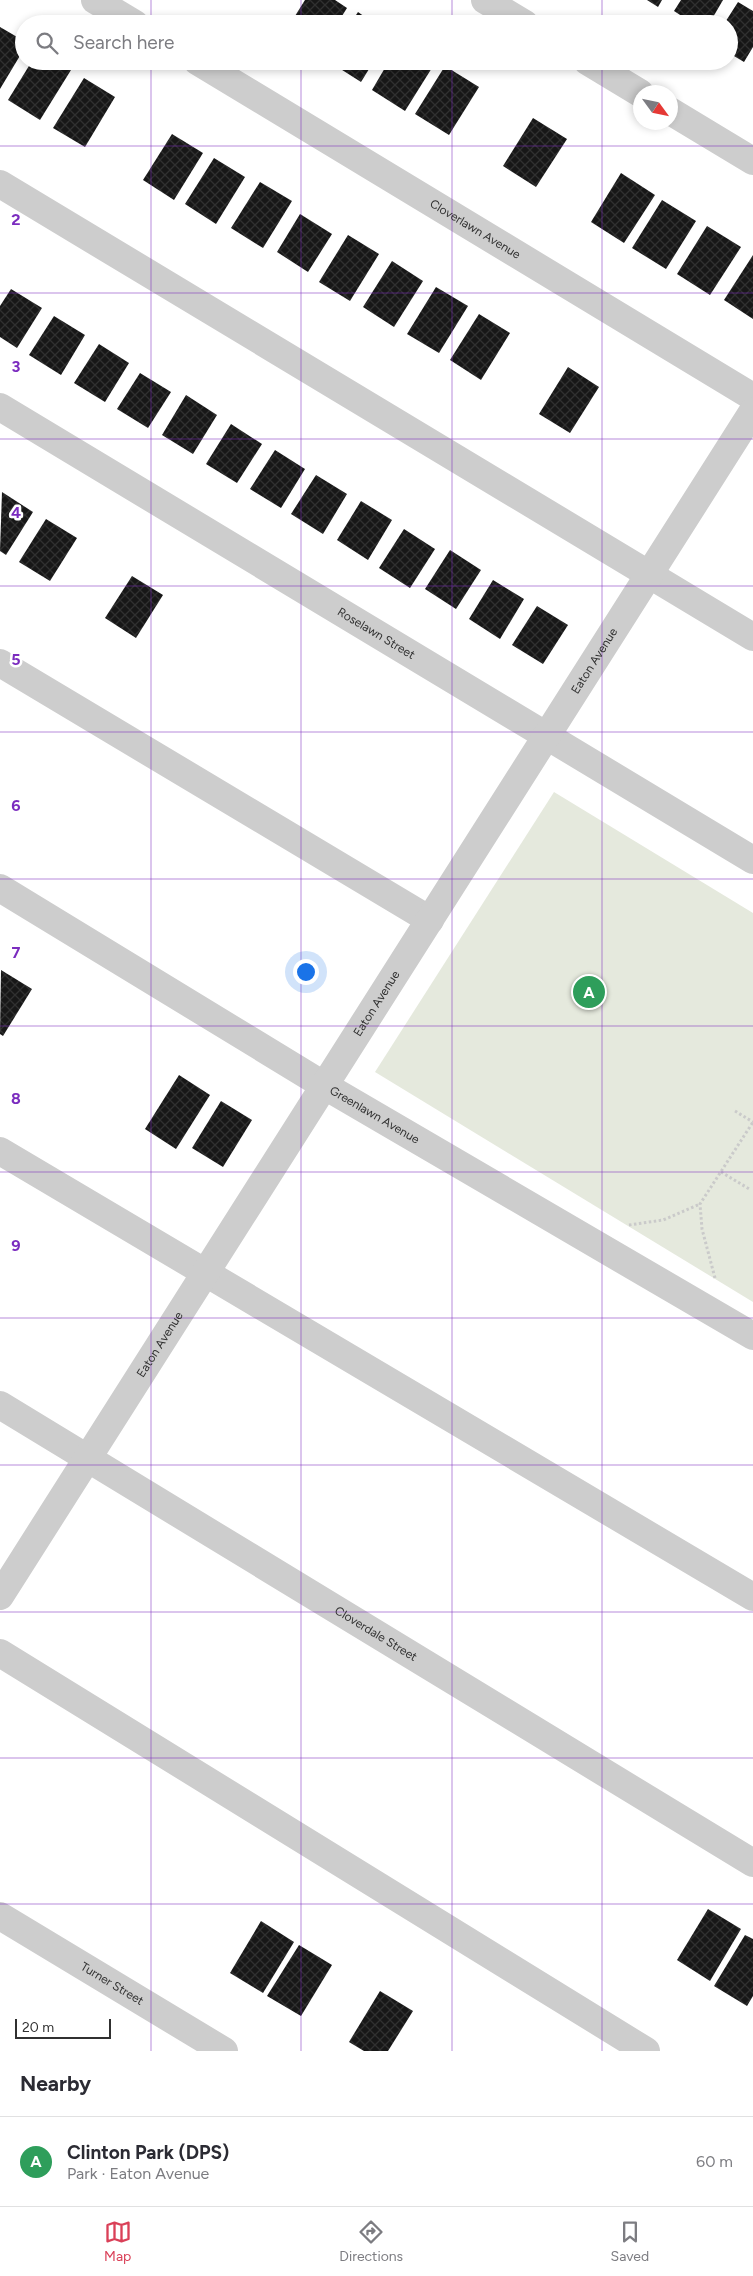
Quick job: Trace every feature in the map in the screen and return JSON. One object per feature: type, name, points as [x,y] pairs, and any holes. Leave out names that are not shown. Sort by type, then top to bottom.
[{"type":"street","points":[[96,0],[120,15]]},
{"type":"street","points":[[485,0],[509,15]]},
{"type":"street","name":"Cloverlawn Avenue","points":[[212,70],[753,396]]},
{"type":"street","points":[[602,70],[633,89]]},
{"type":"street","points":[[678,116],[753,161]]},
{"type":"street","points":[[0,184],[753,637]]},
{"type":"street","name":"Roselawn Street","points":[[0,407],[753,860]]},
{"type":"street","name":"Eaton Avenue","points":[[0,1596],[753,412]]},
{"type":"street","points":[[0,663],[430,920]]},
{"type":"street","name":"Greenlawn Avenue","points":[[0,888],[325,1086],[753,1336]]},
{"type":"street","points":[[0,1151],[753,1597]]},
{"type":"street","name":"Cloverdale Street","points":[[0,1405],[753,1863]]},
{"type":"street","points":[[0,1653],[646,2051]]},
{"type":"street","name":"Turner Street","points":[[0,1916],[224,2051]]},
{"type":"path","points":[[629,1225],[663,1220],[700,1204],[753,1122],[735,1111]]},
{"type":"path","points":[[721,1172],[751,1190]]},
{"type":"path","points":[[700,1204],[702,1229],[715,1278]]},
{"type":"shaded area","points":[[554,792],[753,913],[753,1302],[375,1072]]},
{"type":"building","points":[[305,0],[335,0],[347,8],[343,15],[296,15]]},
{"type":"building","points":[[647,0],[662,0],[658,7]]},
{"type":"building","points":[[681,0],[723,0],[714,15],[680,15],[674,11]]},
{"type":"building","points":[[738,2],[753,11],[753,47],[744,62],[738,58],[738,15],[730,15]]},
{"type":"building","points":[[0,27],[15,36],[15,64],[0,89]]},
{"type":"building","points":[[26,70],[71,70],[40,120],[8,100]]},
{"type":"building","points":[[342,70],[368,70],[361,82]]},
{"type":"building","points":[[384,70],[431,70],[405,111],[372,90]]},
{"type":"building","points":[[442,70],[451,70],[479,87],[449,135],[415,114]]},
{"type":"building","points":[[84,78],[115,97],[85,147],[53,128]]},
{"type":"building","points":[[533,118],[567,139],[536,187],[503,166]]},
{"type":"building","points":[[172,134],[203,153],[174,200],[143,180]]},
{"type":"building","points":[[214,158],[245,177],[216,224],[185,204]]},
{"type":"building","points":[[621,173],[655,195],[624,243],[591,222]]},
{"type":"building","points":[[260,182],[292,201],[263,248],[231,228]]},
{"type":"building","points":[[662,200],[696,221],[666,269],[632,248]]},
{"type":"building","points":[[300,214],[332,234],[308,272],[277,252]]},
{"type":"building","points":[[707,226],[741,247],[710,295],[677,274]]},
{"type":"building","points":[[348,235],[379,254],[350,301],[319,282]]},
{"type":"building","points":[[753,255],[753,319],[724,300]]},
{"type":"building","points":[[392,261],[423,281],[394,327],[363,307]]},
{"type":"building","points":[[436,287],[468,306],[439,353],[407,334]]},
{"type":"building","points":[[11,289],[42,308],[17,348],[0,337],[0,306]]},
{"type":"building","points":[[479,314],[510,333],[481,380],[450,360]]},
{"type":"building","points":[[54,316],[85,335],[61,375],[29,355]]},
{"type":"building","points":[[99,344],[129,363],[105,402],[74,383]]},
{"type":"building","points":[[568,367],[599,387],[570,433],[539,414]]},
{"type":"building","points":[[140,373],[171,392],[148,428],[117,409]]},
{"type":"building","points":[[186,395],[217,415],[193,454],[162,435]]},
{"type":"building","points":[[231,424],[262,444],[237,483],[206,464]]},
{"type":"building","points":[[275,450],[305,469],[281,508],[250,489]]},
{"type":"building","points":[[316,475],[347,494],[323,534],[291,514]]},
{"type":"building","points":[[2,492],[33,512],[6,555],[0,551]]},
{"type":"building","points":[[361,501],[392,520],[368,560],[337,540]]},
{"type":"building","points":[[46,519],[77,538],[50,581],[19,562]]},
{"type":"building","points":[[404,529],[435,549],[410,588],[379,568]]},
{"type":"building","points":[[450,550],[481,570],[456,609],[425,589]]},
{"type":"building","points":[[132,576],[163,595],[136,638],[105,618]]},
{"type":"building","points":[[493,580],[524,599],[500,639],[469,619]]},
{"type":"building","points":[[537,606],[568,625],[543,664],[512,645]]},
{"type":"building","points":[[1,970],[32,989],[3,1036],[0,1034]]},
{"type":"building","points":[[179,1075],[210,1095],[176,1149],[145,1129]]},
{"type":"building","points":[[221,1101],[252,1120],[223,1167],[192,1148]]},
{"type":"building","points":[[708,1909],[741,1929],[710,1981],[677,1960]]},
{"type":"building","points":[[261,1921],[294,1942],[263,1993],[230,1973]]},
{"type":"building","points":[[745,1935],[753,1939],[753,1996],[747,2006],[714,1986]]},
{"type":"building","points":[[299,1945],[332,1965],[301,2016],[267,1996]]},
{"type":"building","points":[[380,1991],[413,2011],[388,2051],[364,2051],[349,2042]]},
{"type":"place","name":"Clinton Park (DPS)","points":[[589,992]]}]
